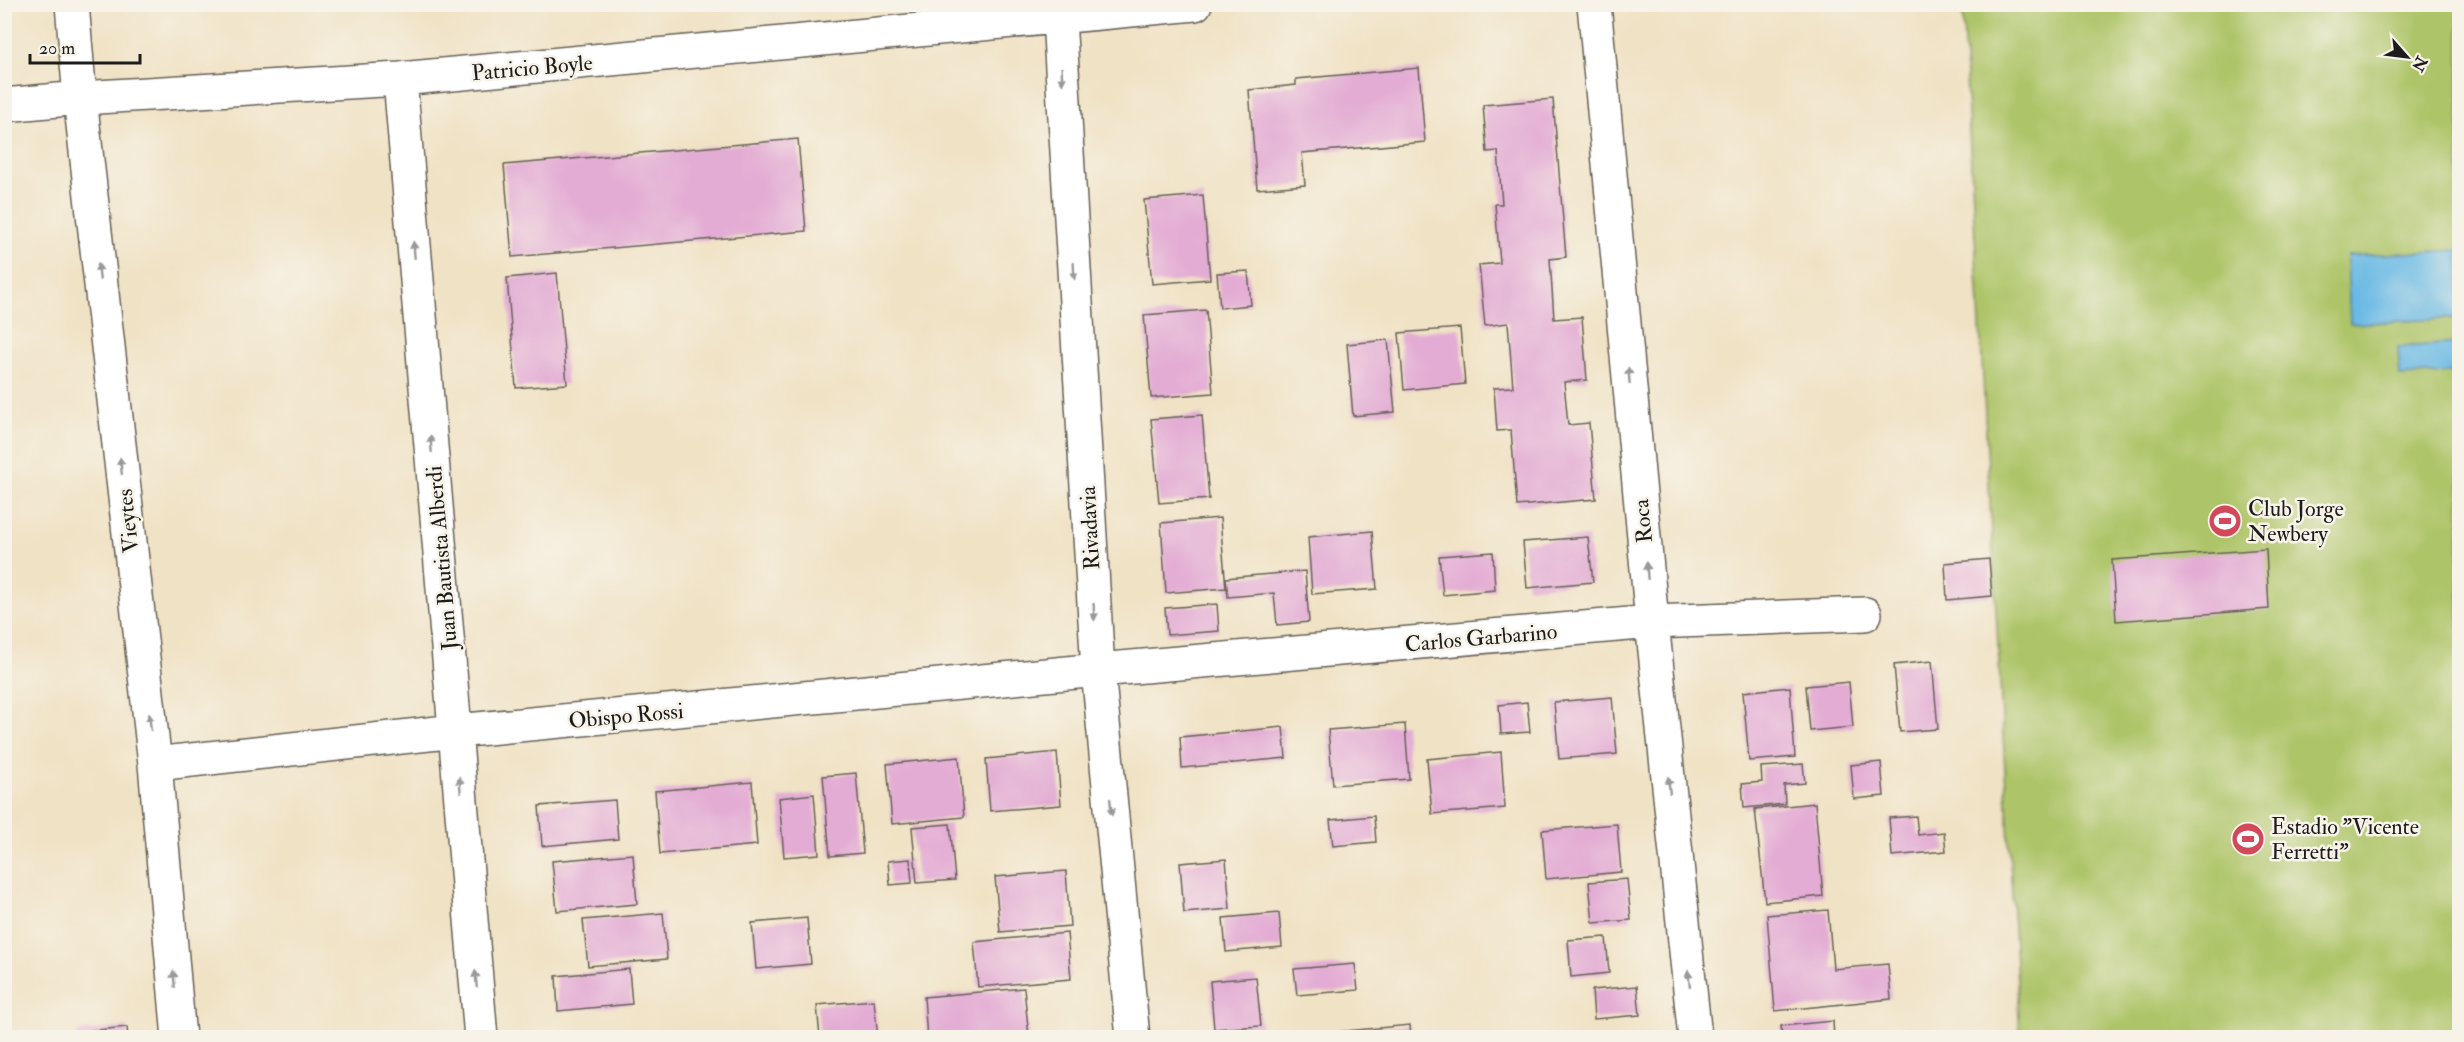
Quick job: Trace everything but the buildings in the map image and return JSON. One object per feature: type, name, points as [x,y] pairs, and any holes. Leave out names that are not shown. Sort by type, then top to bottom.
[{"type":"street","name":"Vieytes","points":[[72,4],[80,98],[155,764],[179,1038]]},
{"type":"street","name":"Patricio Boyle","points":[[4,105],[80,98],[400,79],[1194,4]]},
{"type":"street","name":"Roca","points":[[1594,4],[1652,622],[1695,1038]]},
{"type":"street","name":"Rivadavia","points":[[1059,18],[1098,670],[1133,1038]]},
{"type":"street","name":"Juan Bautista Alberdi","points":[[400,79],[481,1038]]},
{"type":"street","name":"Carlos Garbarino","points":[[1098,670],[1652,622],[1865,614]]},
{"type":"street","name":"Obispo Rossi","points":[[155,764],[456,731],[1098,670]]},
{"type":"green space","name":"Club Jorge Newbery","points":[[1962,5],[2459,5],[2459,1037],[2020,1037]]},
{"type":"water","points":[[2459,250],[2459,318],[2350,324],[2347,256]]},
{"type":"water","points":[[2459,343],[2459,372],[2400,376],[2398,347]]},
{"type":"place","name":"Club Jorge Newbery","points":[[2225,521]]},
{"type":"place","name":"Estadio \"Vicente Ferretti\"","points":[[2248,839]]}]
